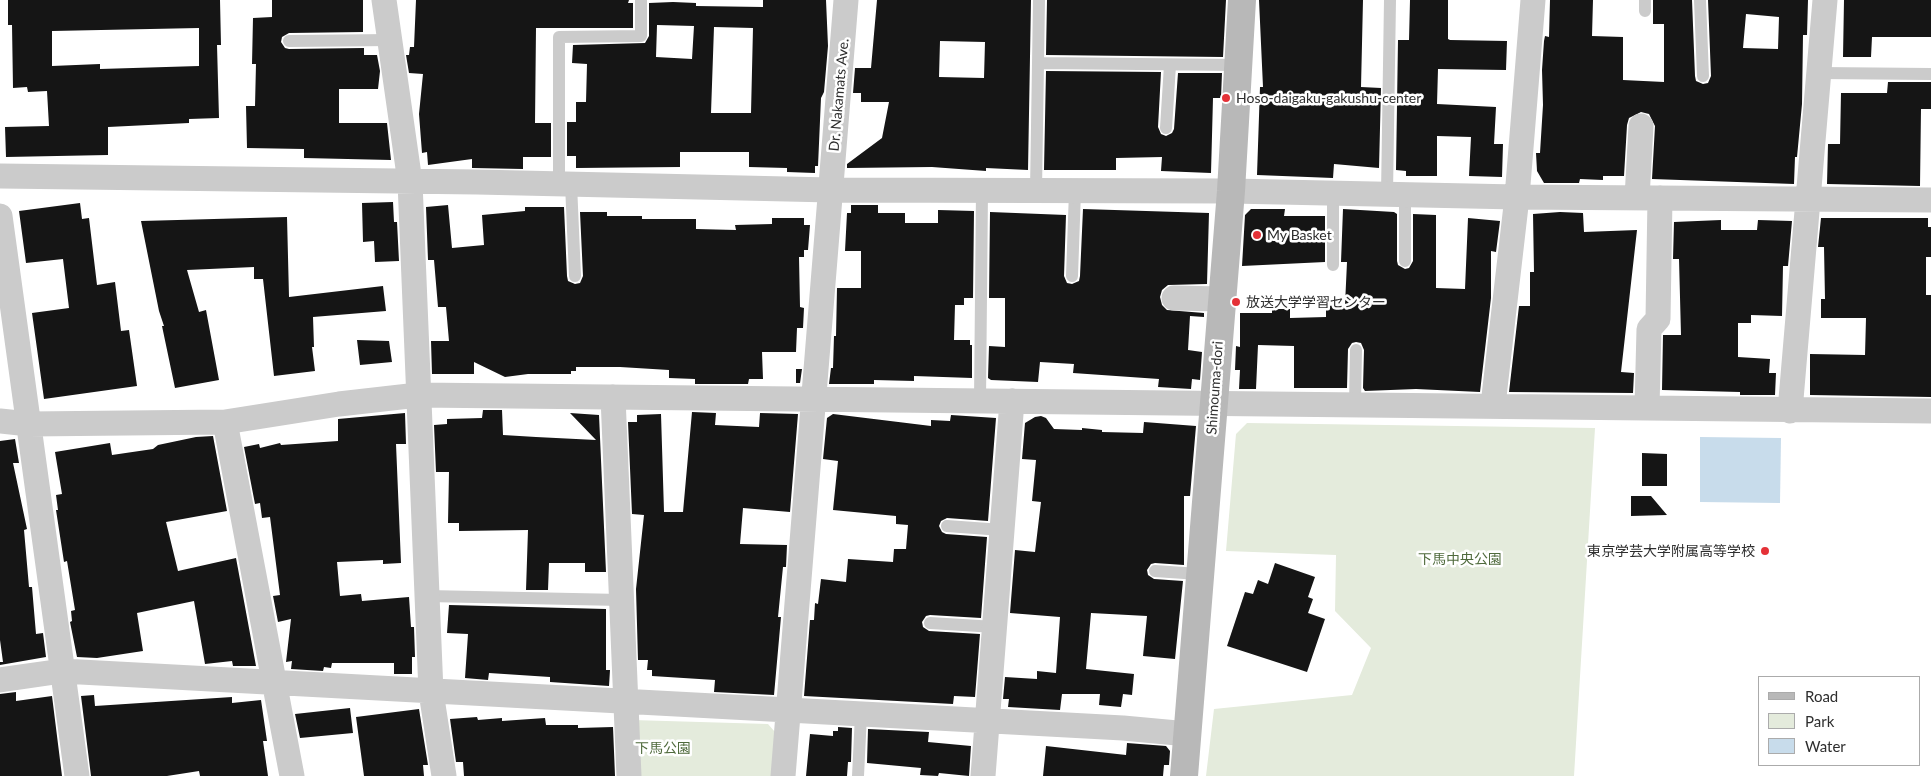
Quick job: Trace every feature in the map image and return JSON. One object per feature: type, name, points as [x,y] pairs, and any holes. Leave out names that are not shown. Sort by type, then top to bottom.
[{"type":"street","points":[[384,0],[410,182],[431,692],[444,776]]},
{"type":"street","name":"Dr. Nakamats Ave.","points":[[783,776],[846,0]]},
{"type":"street","name":"Shimouma-dori","points":[[1184,776],[1231,191],[1242,0]]},
{"type":"street","points":[[1493,405],[1517,197],[1533,0]]},
{"type":"street","points":[[1790,411],[1825,0]]},
{"type":"street","points":[[1641,126],[1658,320],[1648,329],[1647,407]]},
{"type":"street","points":[[0,176],[565,184],[831,190],[1231,191],[1517,197],[1931,200]]},
{"type":"street","points":[[0,216],[77,776]]},
{"type":"street","points":[[1174,298],[1221,299]]},
{"type":"street","points":[[0,421],[29,424],[225,422],[339,404],[418,395],[1931,411]]},
{"type":"street","points":[[613,397],[625,702],[630,776]]},
{"type":"street","points":[[983,776],[1012,401]]},
{"type":"street","points":[[225,422],[292,776]]},
{"type":"street","points":[[0,680],[62,670],[988,723],[1123,728],[1188,734]]},
{"type":"lane","points":[[575,276],[565,184],[560,37],[640,36],[641,0]]},
{"type":"lane","points":[[1036,190],[1040,63],[1039,0]]},
{"type":"lane","points":[[1390,0],[1396,194],[1405,261]]},
{"type":"lane","points":[[1700,0],[1704,76]]},
{"type":"lane","points":[[289,41],[391,40]]},
{"type":"lane","points":[[1040,63],[1238,66]]},
{"type":"lane","points":[[1166,128],[1170,65]]},
{"type":"lane","points":[[1819,73],[1931,74]]},
{"type":"lane","points":[[980,401],[982,190]]},
{"type":"lane","points":[[1072,276],[1075,191]]},
{"type":"lane","points":[[1333,193],[1333,265]]},
{"type":"lane","points":[[1355,404],[1356,350]]},
{"type":"lane","points":[[947,526],[1002,530]]},
{"type":"lane","points":[[1155,571],[1199,574]]},
{"type":"lane","points":[[427,596],[621,600]]},
{"type":"lane","points":[[930,623],[995,627]]},
{"type":"lane","points":[[858,776],[862,715]]},
{"type":"green space","name":"下馬中央公園","points":[[1247,423],[1595,428],[1574,776],[1206,776],[1214,709],[1352,695],[1371,648],[1335,611],[1336,555],[1226,551],[1236,434]]},
{"type":"green space","name":"下馬公園","points":[[632,720],[768,724],[775,732],[774,776],[636,776]]},
{"type":"water","points":[[1700,437],[1781,438],[1780,503],[1700,502]]},
{"type":"building","points":[[8,0],[220,0],[221,45],[217,45],[219,118],[189,119],[189,123],[108,127],[108,155],[6,157],[5,127],[49,126],[47,91],[28,92],[27,87],[13,88],[12,25],[8,25]],"holes":[[[199,28],[199,66],[100,69],[100,64],[52,66],[52,31]]]},
{"type":"building","points":[[272,0],[363,0],[363,32],[289,33],[282,37],[281,42],[285,48],[289,49],[364,48],[364,55],[377,55],[380,71],[378,89],[339,89],[339,123],[387,123],[391,160],[304,158],[304,149],[247,148],[246,106],[255,106],[256,64],[252,64],[253,18],[272,17]]},
{"type":"building","points":[[416,0],[629,0],[628,3],[633,3],[633,28],[536,28],[535,123],[551,123],[551,157],[523,157],[523,169],[472,168],[472,159],[428,165],[427,152],[422,153],[419,114],[423,74],[409,73],[406,55],[409,55],[410,47],[414,47]]},
{"type":"building","points":[[763,0],[826,0],[828,46],[824,92],[821,98],[818,166],[815,166],[815,173],[787,172],[787,168],[749,167],[749,152],[680,152],[680,167],[576,168],[576,156],[567,156],[567,122],[576,122],[576,102],[586,102],[587,64],[572,63],[573,45],[645,43],[649,36],[649,3],[673,2],[696,3],[696,6],[763,7]],"holes":[[[657,25],[694,26],[692,59],[656,57]],[[714,27],[753,28],[751,113],[711,113]]]},
{"type":"building","points":[[877,0],[1031,0],[1028,170],[986,168],[986,171],[932,167],[847,168],[847,164],[882,138],[889,102],[861,102],[861,93],[853,93],[855,68],[871,68]],"holes":[[[940,41],[985,42],[984,78],[939,77]]]},
{"type":"building","points":[[1047,0],[1226,0],[1223,57],[1046,55]]},
{"type":"building","points":[[1259,0],[1363,0],[1361,87],[1381,88],[1379,168],[1334,164],[1333,178],[1257,175],[1260,87],[1263,87]]},
{"type":"building","points":[[1410,0],[1448,0],[1448,39],[1450,40],[1507,41],[1506,70],[1438,69],[1437,104],[1496,107],[1494,144],[1503,144],[1502,177],[1469,176],[1471,137],[1437,136],[1437,176],[1406,176],[1406,171],[1396,170],[1398,40],[1409,40]]},
{"type":"building","points":[[1550,0],[1593,0],[1592,36],[1623,37],[1623,80],[1664,82],[1664,24],[1653,24],[1653,0],[1692,0],[1695,76],[1696,81],[1703,84],[1708,83],[1711,76],[1708,0],[1808,0],[1807,35],[1803,35],[1802,104],[1797,157],[1795,157],[1794,184],[1652,179],[1655,126],[1649,114],[1641,112],[1629,118],[1627,125],[1624,176],[1603,176],[1603,180],[1580,179],[1579,183],[1544,183],[1537,171],[1536,153],[1540,153],[1544,41],[1545,36],[1549,37]],"holes":[[[1746,14],[1779,17],[1778,49],[1743,48]]]},
{"type":"building","points":[[1844,0],[1931,0],[1931,37],[1872,37],[1871,57],[1843,57]]},
{"type":"building","points":[[1046,71],[1161,72],[1158,127],[1161,134],[1166,136],[1172,133],[1174,129],[1178,73],[1222,73],[1221,98],[1213,98],[1211,173],[1161,171],[1162,157],[1116,158],[1116,170],[1044,170]]},
{"type":"building","points":[[1888,82],[1931,82],[1931,109],[1921,109],[1920,186],[1827,184],[1828,144],[1840,144],[1841,93],[1887,93]]},
{"type":"building","points":[[393,202],[394,222],[397,222],[399,261],[375,262],[374,241],[363,242],[362,203]]},
{"type":"building","points":[[80,203],[82,219],[89,218],[97,285],[115,282],[121,331],[129,330],[137,386],[44,399],[32,313],[69,308],[63,259],[26,263],[19,211]]},
{"type":"building","points":[[448,205],[452,248],[484,245],[482,215],[525,211],[525,207],[564,207],[567,276],[568,281],[575,284],[580,283],[583,276],[580,212],[607,212],[607,216],[642,216],[642,219],[696,219],[696,229],[736,230],[735,225],[772,224],[772,218],[804,218],[804,225],[810,225],[808,250],[804,250],[804,257],[799,257],[800,307],[804,308],[803,328],[797,328],[796,352],[762,352],[763,379],[749,379],[748,384],[695,384],[695,379],[669,378],[669,370],[620,367],[576,367],[576,371],[571,371],[571,374],[528,374],[505,377],[474,362],[474,374],[432,374],[431,341],[449,341],[446,307],[438,307],[434,260],[428,260],[426,207]]},
{"type":"building","points":[[851,205],[878,205],[878,213],[905,213],[905,223],[938,223],[938,210],[974,211],[973,298],[964,298],[964,305],[955,305],[954,340],[970,340],[970,345],[972,345],[972,378],[914,376],[914,381],[874,380],[874,384],[829,384],[831,368],[833,368],[834,336],[836,336],[837,288],[861,288],[861,251],[845,251],[847,213],[851,213]]},
{"type":"building","points":[[1083,209],[1209,213],[1207,284],[1168,285],[1162,290],[1160,297],[1162,305],[1167,310],[1204,313],[1204,317],[1190,316],[1188,350],[1202,352],[1200,380],[1192,379],[1191,389],[1158,387],[1159,379],[1073,373],[1074,364],[1040,362],[1038,382],[991,380],[988,378],[989,346],[1005,347],[1005,298],[989,298],[990,212],[1066,215],[1064,276],[1067,283],[1072,284],[1079,281],[1080,276]]},
{"type":"building","points":[[1251,209],[1285,209],[1284,216],[1325,216],[1325,262],[1242,266],[1245,215]]},
{"type":"building","points":[[1343,209],[1394,212],[1397,214],[1397,261],[1398,265],[1405,269],[1409,268],[1413,261],[1413,214],[1436,215],[1436,288],[1465,289],[1468,218],[1500,221],[1496,252],[1491,251],[1491,298],[1480,392],[1416,389],[1365,391],[1363,388],[1364,350],[1361,343],[1356,342],[1352,343],[1348,349],[1347,388],[1294,388],[1294,346],[1258,345],[1256,389],[1239,389],[1240,370],[1235,370],[1236,346],[1240,347],[1240,313],[1272,313],[1272,309],[1290,309],[1290,318],[1326,317],[1326,306],[1345,305],[1347,262],[1341,262]]},
{"type":"building","points":[[1583,213],[1584,232],[1637,230],[1621,372],[1634,373],[1633,393],[1509,392],[1519,306],[1530,306],[1530,272],[1534,272],[1533,214]]},
{"type":"building","points":[[287,217],[289,297],[383,286],[386,311],[313,317],[314,347],[312,347],[315,371],[274,376],[263,279],[254,279],[254,267],[187,270],[199,312],[206,310],[219,380],[175,388],[162,326],[164,326],[159,311],[141,221]]},
{"type":"building","points":[[1821,218],[1928,218],[1928,227],[1931,227],[1931,257],[1926,257],[1926,295],[1931,295],[1931,397],[1810,395],[1810,354],[1865,355],[1866,318],[1821,318],[1821,299],[1825,299],[1824,247],[1818,247]]},
{"type":"building","points":[[1721,220],[1721,230],[1757,230],[1758,220],[1792,221],[1788,266],[1783,266],[1782,316],[1751,315],[1751,323],[1738,323],[1738,357],[1770,359],[1769,373],[1776,373],[1775,395],[1740,395],[1740,392],[1662,390],[1663,335],[1681,335],[1679,259],[1673,259],[1674,222]]},
{"type":"building","points":[[357,340],[389,341],[392,362],[360,365]]},
{"type":"building","points":[[796,369],[802,369],[800,383],[796,383]]},
{"type":"building","points":[[483,410],[502,410],[503,435],[596,440],[570,413],[599,415],[606,572],[585,572],[585,563],[549,563],[548,590],[526,590],[528,530],[459,531],[459,523],[448,523],[449,472],[436,472],[434,425],[447,424],[447,419],[482,418]]},
{"type":"building","points":[[692,412],[716,413],[715,425],[759,427],[760,413],[798,414],[790,512],[743,508],[740,544],[787,545],[786,567],[783,567],[778,617],[781,617],[774,695],[714,692],[715,680],[652,676],[652,670],[647,670],[648,660],[638,660],[636,589],[644,515],[632,514],[628,422],[637,422],[637,415],[661,414],[664,512],[683,512]]},
{"type":"building","points":[[405,413],[406,444],[396,444],[401,563],[383,564],[383,560],[337,562],[340,596],[361,594],[362,601],[409,597],[411,627],[414,627],[415,657],[412,657],[412,674],[394,674],[394,663],[332,663],[331,668],[324,667],[323,671],[291,669],[292,661],[286,662],[291,619],[278,622],[273,596],[280,595],[270,517],[262,518],[260,503],[255,504],[244,447],[259,444],[260,448],[280,443],[281,445],[338,441],[338,419]]},
{"type":"building","points":[[833,414],[931,426],[931,420],[950,421],[951,415],[996,418],[988,521],[947,518],[941,521],[939,526],[942,532],[946,534],[987,537],[981,618],[930,615],[926,616],[922,622],[923,627],[929,631],[980,634],[975,697],[954,696],[953,704],[804,696],[810,620],[814,620],[815,603],[818,604],[821,579],[846,582],[848,559],[893,562],[894,549],[906,549],[908,525],[896,524],[896,516],[833,510],[838,461],[823,459],[827,418]]},
{"type":"building","points":[[1041,416],[1046,418],[1054,429],[1082,430],[1082,428],[1102,430],[1102,432],[1143,433],[1144,422],[1196,426],[1190,496],[1184,496],[1184,565],[1155,563],[1151,564],[1147,570],[1148,575],[1154,579],[1183,581],[1175,659],[1143,656],[1147,616],[1091,613],[1086,669],[1134,674],[1132,695],[1123,694],[1121,707],[1099,705],[1100,694],[1062,694],[1060,710],[1008,707],[1009,699],[1003,699],[1005,677],[1037,679],[1037,671],[1056,673],[1060,617],[1010,613],[1015,550],[1035,552],[1041,502],[1032,501],[1036,460],[1022,459],[1025,423]]},
{"type":"building","points":[[213,436],[227,511],[166,522],[178,571],[236,558],[256,666],[233,666],[232,661],[205,664],[194,601],[137,613],[143,651],[97,658],[77,657],[70,622],[72,621],[71,611],[75,610],[67,561],[64,562],[56,510],[58,510],[56,495],[62,494],[55,452],[110,443],[112,455],[153,449],[158,445],[196,437]]},
{"type":"building","points":[[15,439],[19,463],[13,463],[27,529],[24,530],[29,587],[32,587],[36,634],[43,633],[46,657],[0,665],[0,662],[3,662],[0,640],[0,441]]},
{"type":"building","points":[[1642,453],[1667,454],[1667,486],[1642,486]]},
{"type":"building","points":[[1631,496],[1651,496],[1667,515],[1631,516]]},
{"type":"building","points":[[1275,563],[1315,577],[1308,597],[1313,599],[1308,613],[1325,619],[1307,672],[1227,646],[1245,592],[1253,594],[1258,580],[1268,584]]},
{"type":"building","points":[[449,605],[606,609],[606,670],[610,670],[609,686],[550,682],[550,677],[489,673],[488,680],[465,678],[468,634],[447,633]]},
{"type":"building","points":[[16,692],[16,701],[52,696],[62,776],[0,776],[0,694]]},
{"type":"building","points":[[94,695],[95,706],[232,697],[232,703],[261,700],[267,741],[263,741],[268,776],[200,776],[199,771],[167,776],[91,776],[81,696]]},
{"type":"building","points":[[350,708],[353,733],[300,738],[295,714]]},
{"type":"building","points":[[419,709],[428,765],[423,765],[424,776],[364,776],[356,717]]},
{"type":"building","points":[[477,717],[478,720],[502,718],[502,721],[545,718],[546,725],[578,725],[578,728],[613,727],[615,776],[464,776],[463,762],[456,762],[450,719]]},
{"type":"building","points":[[838,727],[852,728],[851,762],[848,762],[847,776],[806,776],[810,734],[833,736],[833,731],[838,731]]},
{"type":"building","points":[[868,729],[929,732],[928,742],[971,746],[969,776],[939,773],[938,776],[920,775],[921,768],[867,763]]},
{"type":"building","points":[[1127,743],[1166,746],[1170,751],[1169,765],[1164,765],[1163,776],[1043,776],[1046,746],[1126,755]]},
{"type":"place","name":"Hoso-daigaku-gakushu-center","points":[[1226,98]]},
{"type":"place","name":"My Basket","points":[[1257,235]]},
{"type":"place","name":"放送大学学習センター","points":[[1236,302]]},
{"type":"place","name":"東京学芸大学附属高等学校","points":[[1765,551]]}]
